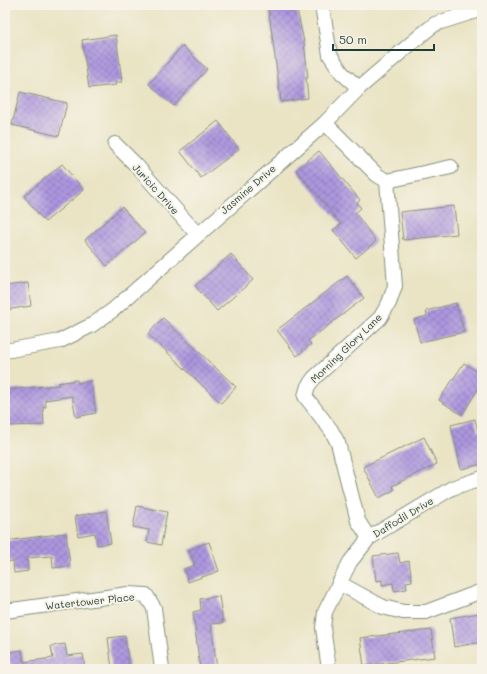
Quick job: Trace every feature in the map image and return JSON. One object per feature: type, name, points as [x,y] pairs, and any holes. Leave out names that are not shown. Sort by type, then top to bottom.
[{"type":"street","points":[[322,5],[330,55],[342,73],[359,88]]},
{"type":"street","name":"Jasmine Drive","points":[[5,351],[60,341],[92,325],[113,310],[197,234],[325,123],[359,88],[435,24],[464,9],[482,9]]},
{"type":"street","points":[[325,123],[377,175],[387,181],[451,167]]},
{"type":"street","name":"Juricic Drive","points":[[114,144],[136,165],[197,234]]},
{"type":"street","name":"Morning Glory Lane","points":[[369,538],[358,521],[338,443],[331,430],[305,396],[308,386],[314,378],[380,318],[390,302],[395,286],[387,181]]},
{"type":"street","name":"Daffodil Drive","points":[[329,669],[323,628],[325,612],[350,562],[369,538],[452,488],[482,478]]},
{"type":"street","points":[[339,583],[383,607],[402,612],[426,612],[482,591]]},
{"type":"street","name":"Watertower Place","points":[[5,611],[128,594],[146,596],[154,608],[162,669]]},
{"type":"building","points":[[268,5],[296,5],[304,42],[308,78],[306,78],[308,98],[281,102]]},
{"type":"building","points":[[116,35],[122,82],[115,82],[116,85],[89,88],[82,40]]},
{"type":"building","points":[[182,46],[207,69],[174,106],[149,84]]},
{"type":"building","points":[[20,92],[67,103],[59,136],[12,125]]},
{"type":"building","points":[[218,121],[239,149],[201,178],[180,151]]},
{"type":"building","points":[[319,151],[360,200],[357,203],[361,208],[355,213],[376,241],[356,258],[333,230],[341,224],[296,170]]},
{"type":"building","points":[[62,164],[84,190],[45,222],[24,196]]},
{"type":"building","points":[[454,206],[457,234],[403,240],[400,212]]},
{"type":"building","points":[[122,207],[145,233],[107,266],[85,240]]},
{"type":"building","points":[[231,254],[253,280],[217,311],[195,286]]},
{"type":"building","points":[[347,276],[364,298],[308,341],[311,344],[297,356],[277,330]]},
{"type":"building","points":[[28,283],[31,306],[5,310],[5,286]]},
{"type":"building","points":[[456,303],[464,332],[420,342],[414,320],[427,316],[426,311]]},
{"type":"building","points":[[163,318],[236,387],[221,403],[148,334]]},
{"type":"building","points":[[464,363],[482,375],[482,383],[462,415],[439,400]]},
{"type":"building","points":[[77,380],[78,383],[91,381],[96,413],[76,417],[72,396],[45,400],[46,407],[43,407],[44,425],[5,426],[5,390],[59,385],[58,383]]},
{"type":"building","points":[[475,419],[478,432],[482,431],[482,464],[461,469],[451,425]]},
{"type":"building","points":[[424,437],[437,464],[392,486],[394,490],[379,498],[363,467]]},
{"type":"building","points":[[137,506],[167,512],[161,545],[147,542],[149,530],[133,527]]},
{"type":"building","points":[[106,511],[111,543],[97,545],[95,533],[78,536],[75,516]]},
{"type":"building","points":[[66,533],[70,566],[53,568],[52,556],[27,558],[28,571],[14,573],[13,561],[5,562],[5,541]]},
{"type":"building","points":[[209,542],[219,571],[188,582],[184,569],[195,565],[189,550]]},
{"type":"building","points":[[398,553],[400,563],[409,561],[412,581],[406,582],[407,589],[394,591],[393,583],[382,585],[382,580],[376,581],[373,556]]},
{"type":"building","points":[[219,596],[223,623],[211,624],[217,669],[200,669],[193,612],[201,610],[200,599]]},
{"type":"building","points":[[479,613],[482,614],[482,642],[454,647],[450,618]]},
{"type":"building","points":[[431,630],[435,657],[364,666],[360,638]]},
{"type":"building","points":[[125,636],[129,669],[112,669],[108,638]]},
{"type":"building","points":[[65,644],[67,656],[83,654],[85,669],[11,669],[8,652],[22,650],[24,662],[53,658],[51,646]]}]
